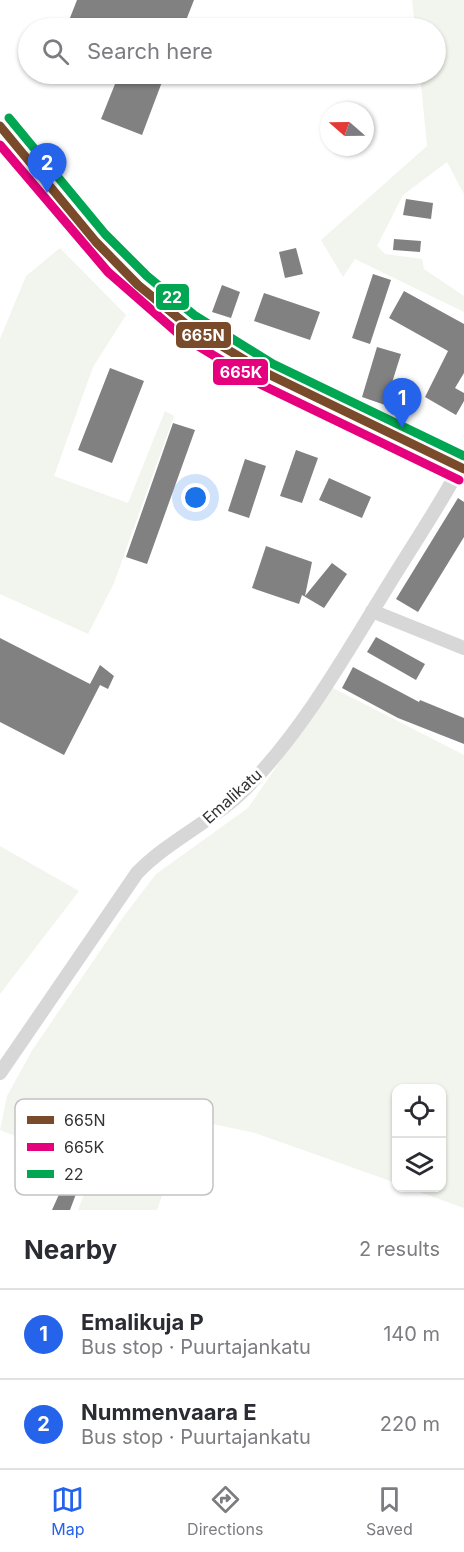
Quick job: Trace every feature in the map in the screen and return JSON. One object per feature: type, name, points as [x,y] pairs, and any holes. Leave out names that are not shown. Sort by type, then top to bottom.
[{"type":"street","points":[[0,126],[102,249],[145,291],[194,331],[242,362],[292,389],[463,465]]},
{"type":"street","name":"Emalikatu","points":[[0,1073],[128,884],[154,856],[203,824],[251,784],[308,710],[463,465]]},
{"type":"street","points":[[372,611],[464,648]]},
{"type":"shaded area","points":[[412,0],[464,0],[464,194],[447,162],[403,195],[377,246],[385,254],[422,259],[424,269],[464,296],[464,312],[355,259],[343,277],[321,240],[427,146],[421,84],[446,84],[446,18],[414,18]]},
{"type":"shaded area","points":[[60,248],[126,315],[93,367],[54,476],[128,503],[165,411],[174,416],[114,583],[88,634],[0,594],[0,339],[26,276]]},
{"type":"shaded area","points":[[331,687],[464,755],[464,1208],[419,1192],[446,1192],[446,1084],[392,1084],[392,1182],[255,1133],[213,1124],[213,1099],[15,1099],[15,1136],[0,1130],[7,1096],[33,1049],[124,916],[156,874],[248,808]]},
{"type":"shaded area","points":[[0,846],[79,891],[0,994]]},
{"type":"shaded area","points":[[84,1195],[162,1195],[157,1210],[78,1210]]},
{"type":"building","points":[[77,0],[194,0],[187,18],[70,18]]},
{"type":"building","points":[[115,84],[161,84],[142,135],[101,119]]},
{"type":"building","points":[[406,199],[433,203],[431,219],[403,215]]},
{"type":"building","points":[[394,239],[421,241],[420,252],[393,250]]},
{"type":"building","points":[[296,248],[303,274],[285,278],[279,252]]},
{"type":"building","points":[[373,274],[391,280],[370,344],[352,338]]},
{"type":"building","points":[[222,285],[240,292],[231,318],[212,312]]},
{"type":"building","points":[[404,291],[464,324],[464,373],[455,388],[464,393],[464,401],[456,415],[425,397],[448,351],[389,318]]},
{"type":"building","points":[[264,293],[320,312],[310,340],[254,321]]},
{"type":"building","points":[[377,347],[401,354],[385,405],[362,397]]},
{"type":"building","points":[[110,368],[144,381],[112,463],[78,450]]},
{"type":"building","points":[[173,423],[195,430],[147,564],[126,557]]},
{"type":"building","points":[[296,450],[318,458],[302,503],[280,496]]},
{"type":"building","points":[[245,459],[266,466],[249,518],[228,511]]},
{"type":"building","points":[[329,478],[371,497],[362,518],[319,500]]},
{"type":"building","points":[[458,498],[464,502],[464,537],[418,612],[396,599]]},
{"type":"building","points":[[266,546],[312,562],[305,596],[332,563],[347,574],[324,608],[302,595],[299,604],[252,588]]},
{"type":"building","points":[[376,637],[425,664],[416,680],[367,652]]},
{"type":"building","points":[[0,638],[90,684],[100,665],[114,676],[108,689],[100,685],[64,755],[0,722]]},
{"type":"building","points":[[353,667],[419,702],[420,700],[464,718],[464,744],[398,718],[342,688]]},
{"type":"building","points":[[59,1195],[76,1195],[70,1210],[52,1210]]},
{"type":"transit line","name":"22","points":[[9,118],[105,234],[147,276],[194,315],[273,364],[464,456]]},
{"type":"transit line","name":"665N","points":[[0,126],[96,242],[138,285],[187,325],[268,374],[464,469]]},
{"type":"transit line","name":"665K","points":[[0,145],[108,272],[180,335],[262,385],[459,480]]},
{"type":"place","name":"Nummenvaara E","points":[[47,193]]},
{"type":"place","name":"Emalikuja P","points":[[402,428]]}]
